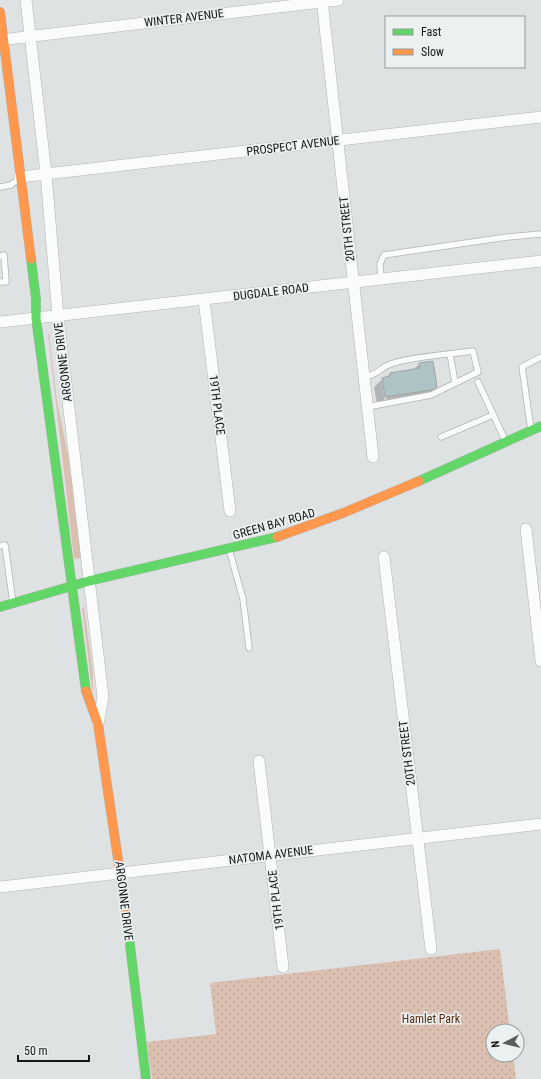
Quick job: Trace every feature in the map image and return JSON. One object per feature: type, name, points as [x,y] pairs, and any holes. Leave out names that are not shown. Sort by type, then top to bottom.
[{"type":"street","name":"ARGONNE DRIVE","points":[[26,0],[46,174],[58,316],[103,697],[98,724]]},
{"type":"street","name":"WINTER AVENUE","points":[[2,40],[338,0]]},
{"type":"street","name":"20TH STREET","points":[[322,1],[373,457]]},
{"type":"street","name":"ARGONNE DRIVE","points":[[0,12],[2,40],[36,299],[36,318],[71,586],[86,694],[98,724],[121,873],[146,1079]]},
{"type":"street","name":"PROSPECT AVENUE","points":[[20,177],[541,117]]},
{"type":"street","name":"DUGDALE ROAD","points":[[0,322],[541,261]]},
{"type":"street","name":"19TH PLACE","points":[[204,300],[230,511]]},
{"type":"street","name":"GREEN BAY ROAD","points":[[0,607],[89,581],[275,538],[338,517],[541,426]]},
{"type":"street","points":[[526,529],[541,660]]},
{"type":"street","name":"20TH STREET","points":[[384,557],[431,949]]},
{"type":"street","name":"19TH PLACE","points":[[259,761],[283,967]]},
{"type":"street","name":"NATOMA AVENUE","points":[[0,887],[541,824]]},
{"type":"lane","points":[[0,187],[11,185],[20,177]]},
{"type":"lane","points":[[381,279],[380,264],[384,255],[507,237],[541,234]]},
{"type":"lane","points":[[0,256],[4,255],[6,282],[0,282]]},
{"type":"lane","points":[[364,377],[378,373],[388,365],[406,360],[473,351],[478,372],[431,395],[367,407]]},
{"type":"lane","points":[[450,354],[455,383]]},
{"type":"lane","points":[[532,430],[522,367],[541,357]]},
{"type":"lane","points":[[478,382],[506,442]]},
{"type":"lane","points":[[441,437],[493,415]]},
{"type":"lane","points":[[0,546],[5,545],[13,603]]},
{"type":"lane","points":[[229,549],[243,599],[249,648]]},
{"type":"green space","points":[[48,334],[57,401],[69,460],[81,558],[74,559]]},
{"type":"green space","points":[[84,607],[93,673],[93,697],[82,608]]},
{"type":"green space","name":"Hamlet Park","points":[[500,949],[509,1023],[485,1023],[485,1063],[514,1063],[516,1079],[152,1079],[147,1042],[216,1034],[210,983]]},
{"type":"building","points":[[433,361],[437,387],[432,390],[385,397],[382,378],[390,376],[390,373],[420,368],[419,363]]},
{"type":"traffic: fast","points":[[31,259],[36,299],[36,318],[86,691]]},
{"type":"traffic: fast","points":[[419,481],[541,426]]},
{"type":"traffic: fast","points":[[0,607],[89,581],[277,537]]},
{"type":"traffic: fast","points":[[127,920],[146,1079]]},
{"type":"traffic: slow","points":[[0,12],[31,259]]},
{"type":"traffic: slow","points":[[277,537],[343,513],[419,481]]},
{"type":"traffic: slow","points":[[86,691],[98,724],[127,920]]}]
